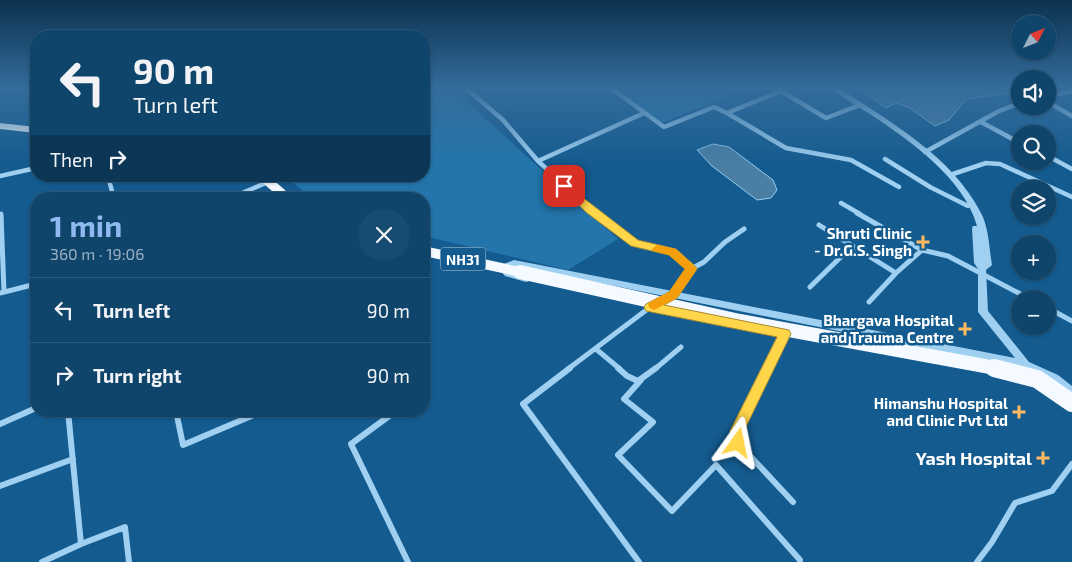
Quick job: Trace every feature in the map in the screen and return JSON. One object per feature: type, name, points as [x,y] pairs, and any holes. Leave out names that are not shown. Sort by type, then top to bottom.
[{"type":"highway","points":[[0,126],[30,129]]},
{"type":"highway","points":[[0,131],[30,134]]},
{"type":"highway","points":[[269,182],[281,192]]},
{"type":"highway","name":"NH31","points":[[430,251],[740,321],[1004,370],[1037,379],[1072,403]]},
{"type":"street","points":[[496,114],[538,161],[591,210],[634,244],[672,252],[691,269]]},
{"type":"street","points":[[538,161],[639,114]]},
{"type":"street","points":[[647,114],[664,127],[696,114]]},
{"type":"street","points":[[729,114],[786,148],[851,160],[899,187]]},
{"type":"street","points":[[820,114],[826,118],[836,114]]},
{"type":"street","points":[[869,114],[919,152],[951,184],[968,206],[977,230],[978,263],[982,271],[983,312],[1027,365],[1044,389],[1072,413]]},
{"type":"street","points":[[870,114],[925,152],[950,176],[978,214],[988,265],[982,271]]},
{"type":"street","points":[[925,152],[994,114]]},
{"type":"street","points":[[981,122],[1011,138]]},
{"type":"street","points":[[885,159],[930,187],[968,206]]},
{"type":"street","points":[[1056,160],[1072,169]]},
{"type":"street","points":[[950,176],[986,164],[1000,164],[1072,197]]},
{"type":"street","points":[[0,176],[30,169]]},
{"type":"street","points":[[241,192],[259,182]]},
{"type":"street","points":[[841,203],[922,250],[948,256],[982,271],[1015,290]]},
{"type":"street","points":[[1,214],[2,293],[30,286]]},
{"type":"street","points":[[819,226],[896,272]]},
{"type":"street","points":[[639,562],[523,404],[650,307],[673,295],[691,269],[704,262],[725,242],[744,229]]},
{"type":"street","points":[[810,287],[852,246]]},
{"type":"street","points":[[869,302],[896,272],[922,250]]},
{"type":"street","points":[[1044,389],[1023,379],[650,307],[508,274],[502,268],[514,263],[1027,365],[1054,378],[1072,392]]},
{"type":"street","points":[[1056,312],[1072,321]]},
{"type":"street","points":[[785,334],[737,431],[737,437],[743,450],[793,502]]},
{"type":"street","points":[[681,347],[641,380],[624,399],[652,422],[618,455],[672,512],[716,465],[798,561]]},
{"type":"street","points":[[596,349],[631,379],[641,380]]},
{"type":"street","points":[[0,424],[30,411]]},
{"type":"street","points":[[69,417],[81,544]]},
{"type":"street","points":[[177,417],[183,445],[249,417]]},
{"type":"street","points":[[388,417],[351,444],[408,562]]},
{"type":"street","points":[[0,486],[73,458]]},
{"type":"street","points":[[977,562],[992,542],[1015,502],[1052,491],[1072,464]]},
{"type":"street","points":[[42,562],[125,527],[129,562]]},
{"type":"shaded area","points":[[430,114],[481,114],[618,239],[568,270],[430,237],[430,192],[304,192],[293,182],[430,182]]},
{"type":"shaded area","points":[[650,114],[683,114],[661,123]]},
{"type":"shaded area","points":[[919,114],[954,114],[949,120],[935,126]]},
{"type":"shaded area","points":[[713,144],[729,147],[773,180],[777,190],[771,198],[757,200],[712,166],[697,150]]},
{"type":"slow traffic","points":[[654,305],[673,295],[691,269],[672,252],[657,249]]},
{"type":"place","name":"Shruti Clinic - Dr.G.S. Singh","points":[[923,242]]},
{"type":"place","name":"Bhargava Hospital and Trauma Centre","points":[[965,329]]},
{"type":"place","name":"Himanshu Hospital and Clinic Pvt Ltd","points":[[1019,412]]},
{"type":"place","name":"Yash Hospital","points":[[1043,458]]},
{"type":"route","points":[[564,186],[634,244],[672,252],[691,269],[673,295],[650,307],[785,334],[737,431],[738,443]]}]
